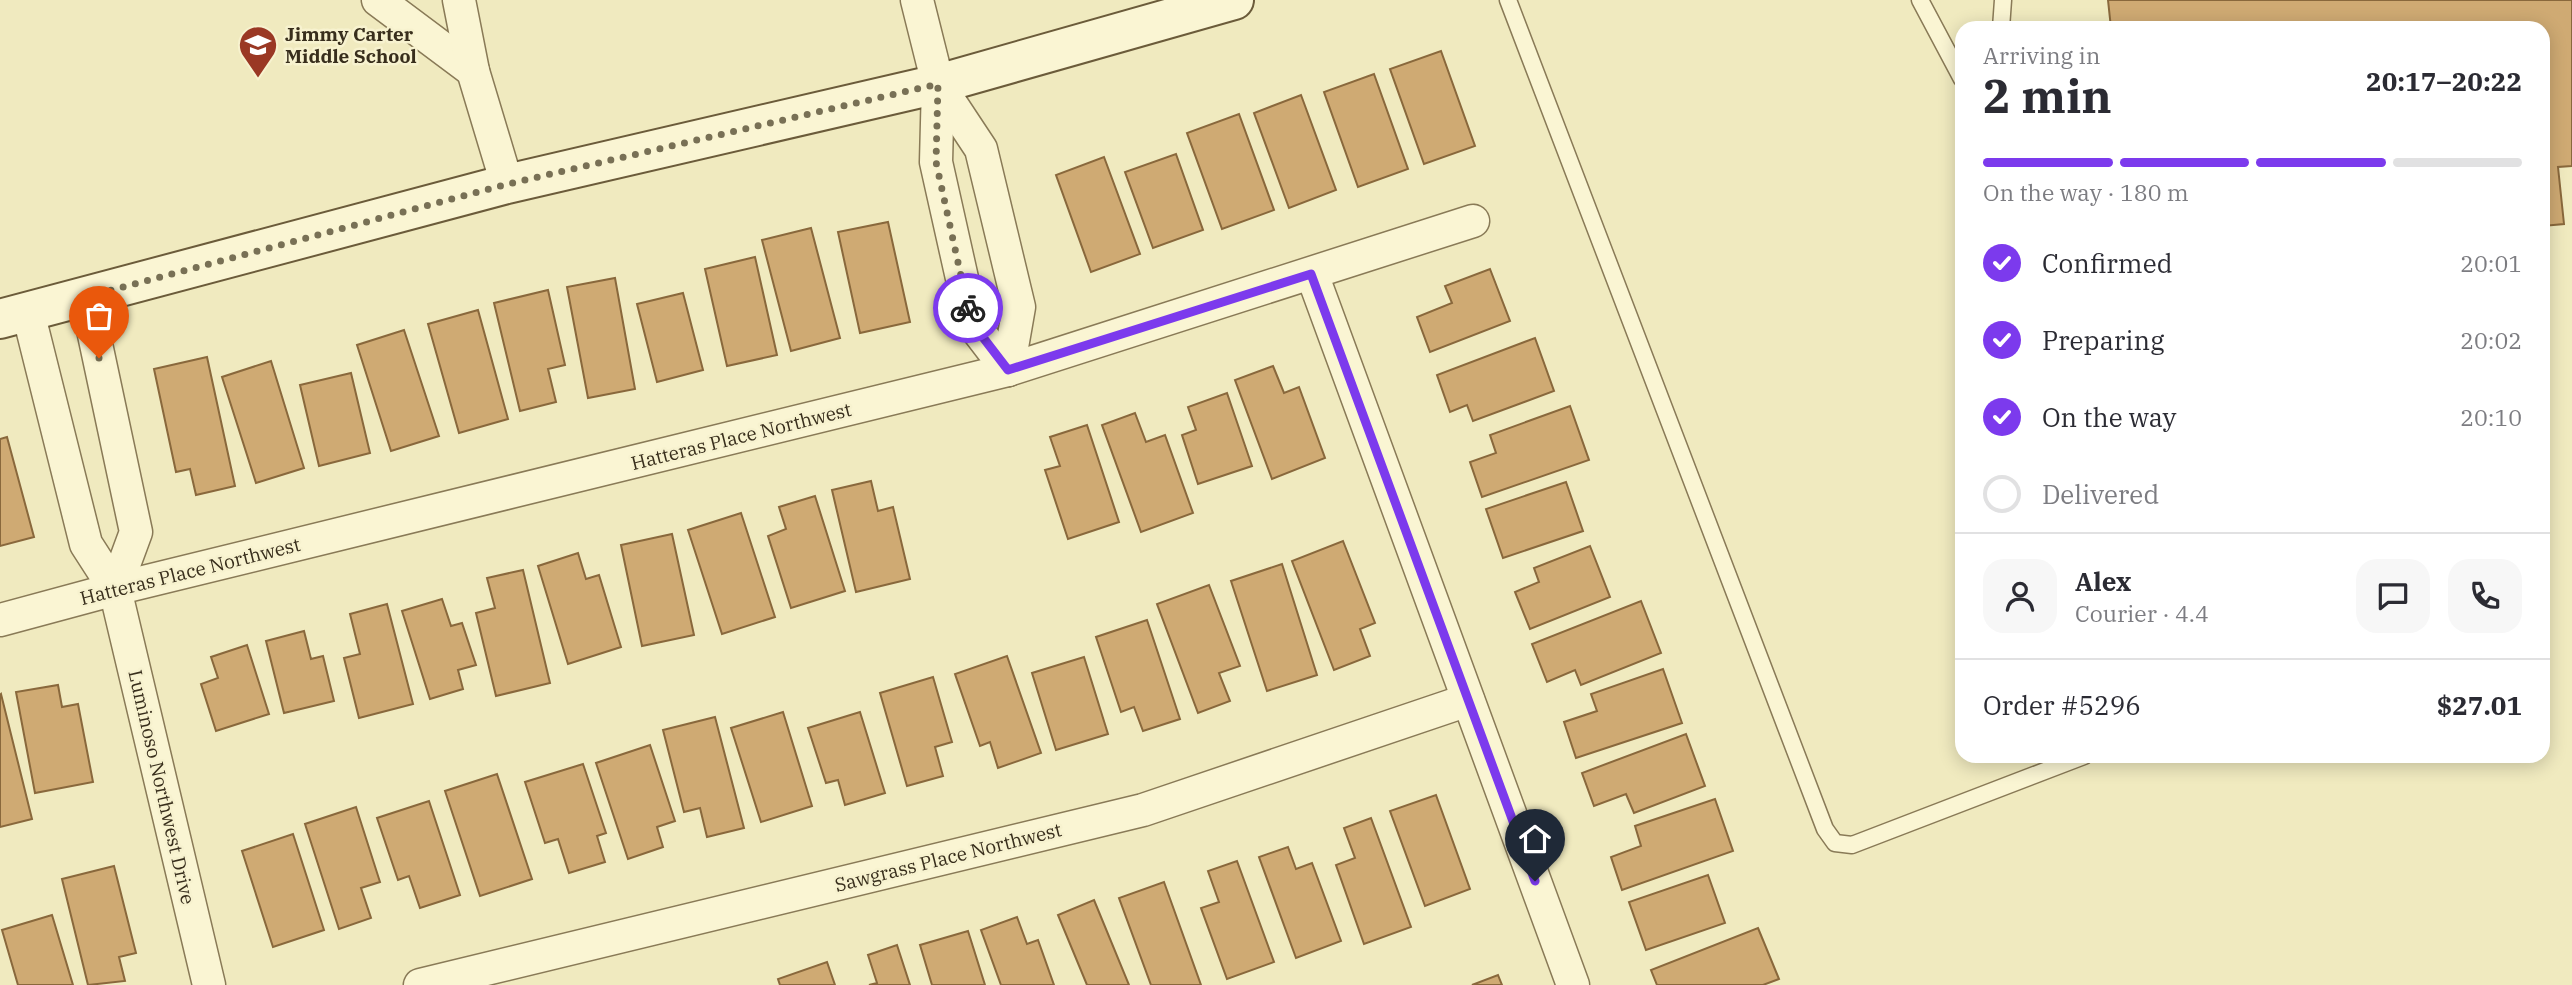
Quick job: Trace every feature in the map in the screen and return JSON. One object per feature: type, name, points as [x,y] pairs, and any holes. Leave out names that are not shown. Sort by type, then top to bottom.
[{"type":"street","points":[[378,0],[473,71]]},
{"type":"street","points":[[459,0],[473,71],[508,184]]},
{"type":"street","points":[[917,0],[938,84],[936,162],[972,323],[1008,370]]},
{"type":"street","points":[[14,316],[508,184],[938,84],[1234,0]]},
{"type":"street","points":[[938,84],[981,149],[1019,307],[1008,370]]},
{"type":"street","name":"Hatteras Place Northwest","points":[[0,620],[116,589],[1008,370],[1472,221]]},
{"type":"street","points":[[1311,274],[1573,985]]},
{"type":"street","points":[[86,297],[136,532],[116,589]]},
{"type":"street","name":"Luminoso Northwest Drive","points":[[14,316],[86,544],[116,589],[209,985]]},
{"type":"street","name":"Sawgrass Place Northwest","points":[[420,985],[1143,810],[1468,700]]},
{"type":"lane","points":[[1508,0],[1825,828],[1835,843],[1852,845],[2066,763]]},
{"type":"lane","points":[[1920,0],[1955,62]]},
{"type":"lane","points":[[2002,21],[2003,0]]},
{"type":"building","points":[[2108,0],[2572,0],[2572,166],[2558,167],[2564,224],[2550,225],[2550,21],[2110,21]]},
{"type":"building","points":[[1441,51],[1475,146],[1424,164],[1390,69]]},
{"type":"building","points":[[1374,74],[1408,169],[1358,187],[1324,92]]},
{"type":"building","points":[[1301,95],[1336,190],[1289,208],[1254,113]]},
{"type":"building","points":[[1239,114],[1274,210],[1222,229],[1187,133]]},
{"type":"building","points":[[1176,154],[1203,230],[1153,248],[1125,172]]},
{"type":"building","points":[[1104,157],[1140,254],[1091,272],[1056,175]]},
{"type":"building","points":[[888,222],[910,322],[860,333],[838,232]]},
{"type":"building","points":[[811,228],[840,338],[791,351],[762,240]]},
{"type":"building","points":[[755,257],[777,355],[727,366],[705,269]]},
{"type":"building","points":[[1490,269],[1510,321],[1430,352],[1417,317],[1452,303],[1445,286]]},
{"type":"building","points":[[615,278],[635,389],[588,398],[567,287]]},
{"type":"building","points":[[548,290],[565,365],[548,369],[556,402],[520,411],[494,303]]},
{"type":"building","points":[[683,293],[703,370],[657,382],[637,304]]},
{"type":"building","points":[[478,310],[508,419],[459,433],[428,324]]},
{"type":"building","points":[[404,330],[439,436],[391,451],[357,345]]},
{"type":"building","points":[[1535,338],[1554,391],[1473,421],[1467,405],[1450,412],[1437,375]]},
{"type":"building","points":[[207,357],[235,486],[196,495],[190,469],[176,472],[154,369]]},
{"type":"building","points":[[271,361],[304,468],[256,483],[222,377]]},
{"type":"building","points":[[1273,366],[1284,393],[1299,387],[1325,458],[1272,479],[1235,380]]},
{"type":"building","points":[[351,373],[370,453],[319,466],[300,385]]},
{"type":"building","points":[[1227,393],[1252,466],[1198,484],[1182,435],[1196,430],[1188,407]]},
{"type":"building","points":[[1570,406],[1589,460],[1482,497],[1470,462],[1496,453],[1490,435]]},
{"type":"building","points":[[1135,413],[1146,442],[1165,435],[1193,513],[1141,532],[1102,425]]},
{"type":"building","points":[[1087,425],[1119,522],[1068,539],[1045,470],[1060,466],[1050,437]]},
{"type":"building","points":[[7,437],[34,537],[0,546],[0,439]]},
{"type":"building","points":[[871,481],[878,511],[893,507],[910,579],[856,592],[832,490]]},
{"type":"building","points":[[1566,482],[1583,531],[1503,558],[1486,509]]},
{"type":"building","points":[[815,496],[845,591],[791,608],[768,536],[786,529],[779,507]]},
{"type":"building","points":[[741,513],[775,617],[722,634],[688,530]]},
{"type":"building","points":[[672,534],[694,635],[642,646],[621,545]]},
{"type":"building","points":[[1343,541],[1375,623],[1360,629],[1370,656],[1334,670],[1292,561]]},
{"type":"building","points":[[1590,546],[1610,597],[1530,629],[1515,592],[1539,582],[1534,568]]},
{"type":"building","points":[[578,553],[586,579],[599,575],[621,647],[568,664],[538,566]]},
{"type":"building","points":[[1282,564],[1317,675],[1267,691],[1231,581]]},
{"type":"building","points":[[523,570],[550,683],[496,696],[476,613],[495,608],[487,578]]},
{"type":"building","points":[[1209,585],[1240,666],[1219,673],[1230,701],[1198,713],[1157,604]]},
{"type":"building","points":[[442,599],[451,626],[462,623],[476,665],[458,670],[463,689],[430,699],[402,611]]},
{"type":"building","points":[[1641,601],[1661,653],[1581,685],[1575,670],[1547,682],[1532,644]]},
{"type":"building","points":[[387,604],[413,704],[359,718],[344,658],[360,654],[350,614]]},
{"type":"building","points":[[1147,620],[1180,719],[1143,731],[1134,707],[1121,712],[1096,637]]},
{"type":"building","points":[[304,631],[311,659],[323,656],[334,701],[284,713],[266,641]]},
{"type":"building","points":[[247,645],[269,714],[216,731],[201,684],[218,678],[211,657]]},
{"type":"building","points":[[1007,656],[1041,753],[998,768],[990,742],[980,746],[955,674]]},
{"type":"building","points":[[1084,657],[1108,734],[1056,750],[1032,673]]},
{"type":"building","points":[[1663,669],[1682,723],[1576,758],[1564,722],[1597,711],[1591,694]]},
{"type":"building","points":[[933,677],[952,742],[935,747],[943,776],[907,786],[880,693]]},
{"type":"building","points":[[58,685],[62,707],[78,704],[93,782],[35,793],[16,692]]},
{"type":"building","points":[[0,695],[32,819],[0,827]]},
{"type":"building","points":[[783,712],[812,806],[761,822],[731,728]]},
{"type":"building","points":[[860,712],[885,793],[845,805],[838,780],[826,783],[808,728]]},
{"type":"building","points":[[715,717],[744,828],[707,837],[700,808],[684,812],[663,730]]},
{"type":"building","points":[[1686,734],[1705,786],[1634,813],[1626,794],[1594,806],[1582,773]]},
{"type":"building","points":[[650,745],[675,821],[657,827],[663,847],[628,859],[596,763]]},
{"type":"building","points":[[583,764],[606,833],[597,836],[605,862],[569,873],[558,839],[545,843],[525,782]]},
{"type":"building","points":[[497,774],[532,879],[480,896],[445,791]]},
{"type":"building","points":[[1436,795],[1470,889],[1425,906],[1390,811]]},
{"type":"building","points":[[1715,799],[1733,851],[1622,890],[1611,857],[1641,846],[1635,826]]},
{"type":"building","points":[[429,801],[460,895],[420,908],[409,876],[398,880],[377,818]]},
{"type":"building","points":[[356,807],[380,882],[361,888],[371,918],[339,929],[305,824]]},
{"type":"building","points":[[1371,818],[1411,927],[1364,944],[1336,865],[1355,858],[1344,828]]},
{"type":"building","points":[[293,834],[324,930],[273,947],[242,851]]},
{"type":"building","points":[[1288,847],[1296,869],[1312,863],[1341,941],[1296,958],[1259,857]]},
{"type":"building","points":[[1237,861],[1274,962],[1227,979],[1201,908],[1219,902],[1208,871]]},
{"type":"building","points":[[114,866],[136,953],[119,957],[125,981],[88,985],[62,879]]},
{"type":"building","points":[[1708,875],[1725,923],[1646,950],[1629,902]]},
{"type":"building","points":[[1164,882],[1201,985],[1151,985],[1119,898]]},
{"type":"building","points":[[1094,900],[1129,985],[1087,985],[1058,915]]},
{"type":"building","points":[[52,915],[73,985],[18,985],[2,930]]},
{"type":"building","points":[[1017,917],[1027,944],[1038,940],[1054,985],[1001,985],[981,930]]},
{"type":"building","points":[[1758,928],[1779,979],[1763,985],[1657,985],[1651,970]]},
{"type":"building","points":[[968,931],[985,985],[932,985],[920,945]]},
{"type":"building","points":[[897,945],[910,985],[869,985],[877,983],[868,955]]},
{"type":"building","points":[[827,962],[835,985],[780,985],[778,979]]},
{"type":"building","points":[[1498,975],[1502,985],[1472,985]]},
{"type":"way so far","points":[[99,358],[86,297],[508,184],[938,84],[936,162],[968,308]]},
{"type":"place","name":"Jimmy Carter Middle School","points":[[258,79]]},
{"type":"route","points":[[968,308],[972,323],[1008,370],[1311,274],[1535,881]]}]
